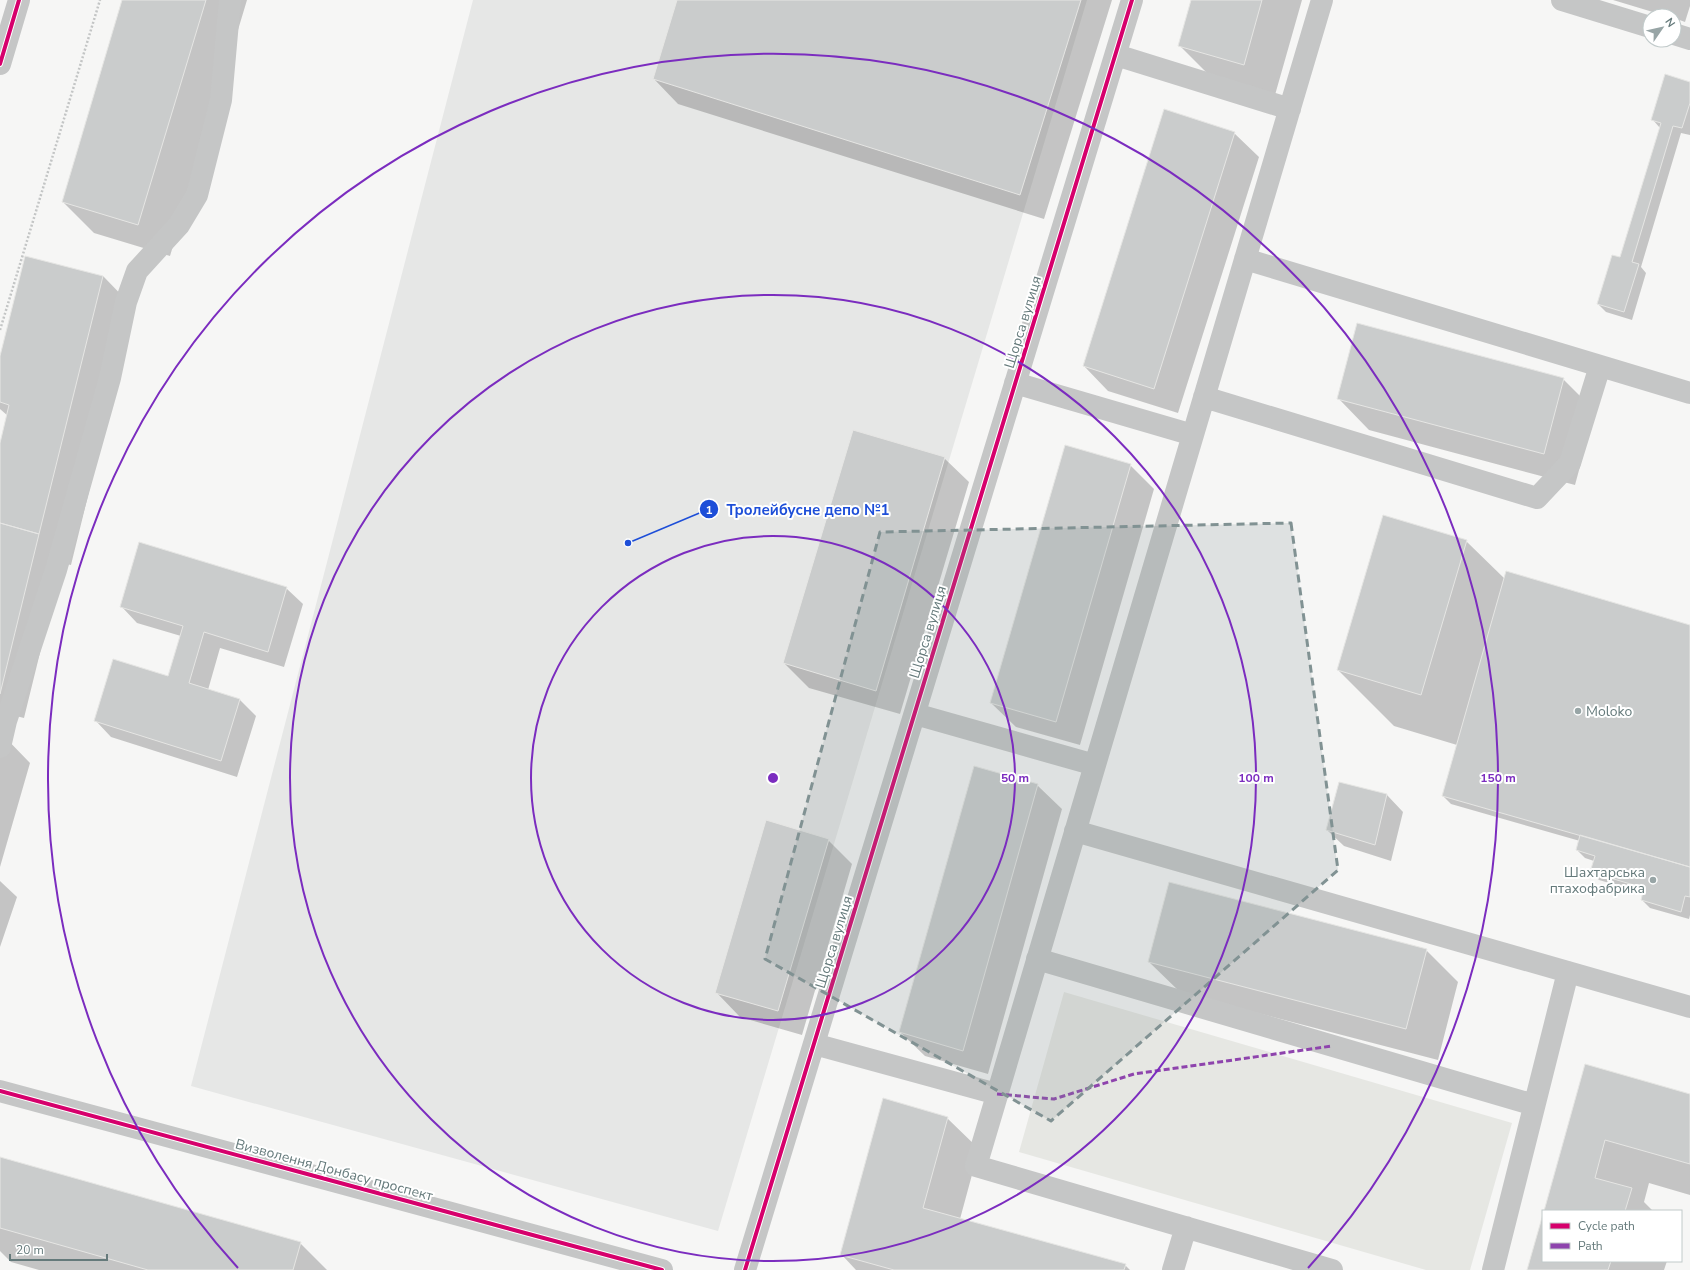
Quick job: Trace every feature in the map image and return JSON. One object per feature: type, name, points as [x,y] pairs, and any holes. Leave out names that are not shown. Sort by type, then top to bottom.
[{"type":"street","points":[[0,64],[19,0]]},
{"type":"street","points":[[0,747],[6,721],[56,570],[110,378],[126,302],[137,271],[179,225],[197,195],[221,100],[230,0]]},
{"type":"street","name":"Щорса вулиця","points":[[745,1270],[1132,0]]},
{"type":"street","points":[[1322,0],[976,1166],[1332,1270]]},
{"type":"street","points":[[1562,0],[1642,25]]},
{"type":"street","points":[[1116,55],[1290,109]]},
{"type":"street","points":[[1246,260],[1690,393]]},
{"type":"street","points":[[1204,397],[1536,498],[1570,463],[1600,366]]},
{"type":"street","points":[[1016,383],[1193,435]]},
{"type":"street","points":[[915,714],[1095,765]]},
{"type":"street","points":[[1076,831],[1690,1007]]},
{"type":"street","points":[[1037,959],[1534,1105]]},
{"type":"street","points":[[1493,1270],[1568,972]]},
{"type":"street","points":[[814,1044],[997,1094]]},
{"type":"street","name":"Визволення Донбасу проспект","points":[[0,1090],[662,1270]]},
{"type":"street","points":[[1173,1270],[1186,1227]]},
{"type":"path","points":[[0,330],[100,0]]},
{"type":"highlighted area","points":[[1291,523],[1338,870],[1051,1121],[765,959],[880,532]]},
{"type":"shaded area","points":[[473,0],[1087,0],[718,1231],[191,1086]]},
{"type":"shaded area","points":[[1064,992],[1512,1123],[1470,1270],[1426,1270],[1019,1152]]},
{"type":"building","points":[[122,0],[206,0],[138,225],[62,202]]},
{"type":"building","points":[[677,0],[1081,0],[1020,195],[653,79]]},
{"type":"building","points":[[1191,0],[1262,0],[1244,65],[1178,46]]},
{"type":"building","points":[[1665,74],[1690,82],[1690,103],[1682,128],[1673,126],[1632,262],[1639,264],[1624,312],[1597,304],[1612,255],[1620,257],[1661,123],[1651,120]]},
{"type":"building","points":[[1164,109],[1235,132],[1154,389],[1083,366]]},
{"type":"building","points":[[25,256],[103,276],[39,534],[0,523],[0,443],[9,405],[0,402],[0,356]]},
{"type":"building","points":[[1357,323],[1564,378],[1544,454],[1337,399]]},
{"type":"building","points":[[853,430],[945,457],[876,691],[783,663]]},
{"type":"building","points":[[1065,445],[1131,464],[1056,722],[990,703]]},
{"type":"building","points":[[1383,515],[1467,540],[1421,695],[1337,670]]},
{"type":"building","points":[[0,523],[39,534],[0,694]]},
{"type":"building","points":[[139,542],[287,587],[268,652],[204,632],[189,683],[240,699],[221,761],[94,721],[113,659],[168,676],[183,626],[120,607]]},
{"type":"building","name":"Moloko","points":[[1506,571],[1690,625],[1690,867],[1442,796]]},
{"type":"building","points":[[974,766],[1038,784],[963,1051],[899,1032]]},
{"type":"building","points":[[1339,782],[1387,794],[1375,845],[1326,830]]},
{"type":"building","points":[[766,820],[829,839],[778,1011],[715,993]]},
{"type":"building","name":"Шахтарська птахофабрика","points":[[1580,835],[1690,867],[1690,897],[1685,896],[1681,912],[1641,900],[1644,888],[1590,872],[1595,856],[1576,850]]},
{"type":"building","points":[[1169,882],[1427,949],[1406,1029],[1148,962]]},
{"type":"building","points":[[1585,1064],[1690,1094],[1690,1164],[1605,1140],[1595,1178],[1632,1188],[1625,1210],[1544,1210]]},
{"type":"building","points":[[883,1098],[948,1117],[923,1208],[1126,1264],[1124,1270],[894,1270],[840,1255]]},
{"type":"building","points":[[0,1157],[301,1242],[293,1270],[148,1270],[0,1228]]},
{"type":"building","points":[[1542,1218],[1542,1262],[1611,1262],[1608,1270],[1527,1270]]},
{"type":"marked path","points":[[997,1094],[1054,1099],[1134,1074],[1332,1046]]},
{"type":"cycle path","points":[[0,64],[19,0]]},
{"type":"cycle path","points":[[745,1270],[1132,0]]},
{"type":"cycle path","points":[[0,1091],[662,1270]]},
{"type":"place","name":"Тролейбусне депо №1","points":[[628,543]]},
{"type":"place","name":"Moloko","points":[[1578,711]]},
{"type":"place","name":"Шахтарська птахофабрика","points":[[1653,880]]}]
